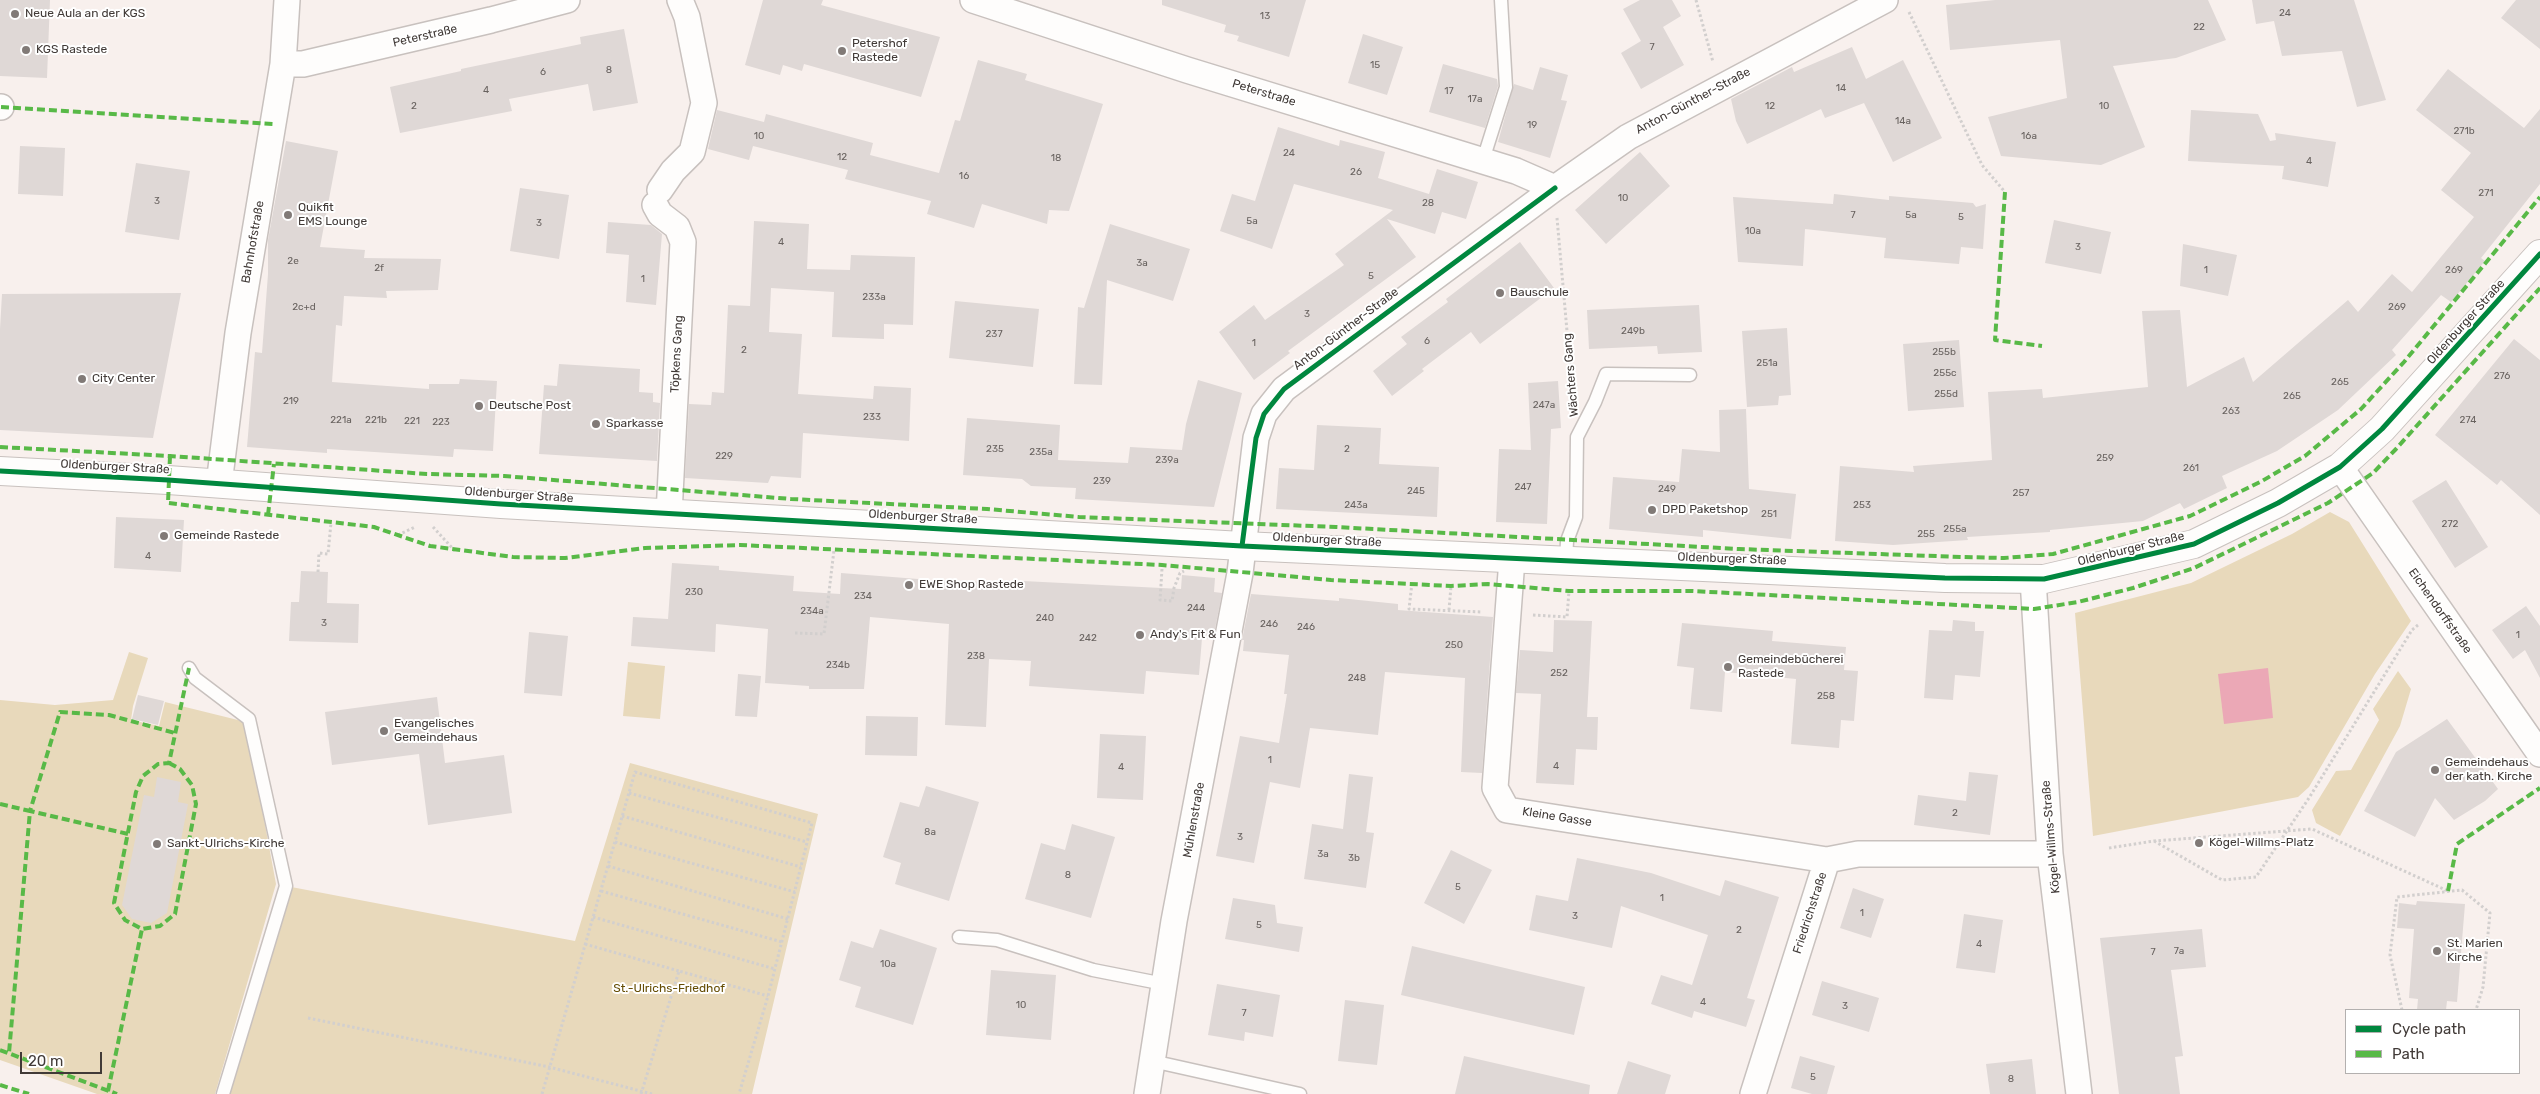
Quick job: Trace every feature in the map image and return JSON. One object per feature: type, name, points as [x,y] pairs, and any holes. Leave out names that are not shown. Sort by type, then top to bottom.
[{"type":"street","name":"Bahnhofstraße","points":[[219,484],[238,333],[282,64],[286,0]]},
{"type":"street","name":"Peterstraße","points":[[282,64],[303,64],[491,20],[567,0]]},
{"type":"street","name":"Töpkens Gang","points":[[669,514],[683,242],[677,227],[660,214],[657,197],[673,171],[692,152],[704,103],[687,18],[680,0]]},
{"type":"street","name":"Peterstraße","points":[[973,0],[1187,70],[1516,170],[1555,188]]},
{"type":"street","name":"Anton-Günther-Straße","points":[[1242,546],[1256,438],[1264,414],[1284,388],[1555,188],[1628,137],[1720,87],[1880,5]]},
{"type":"street","name":"Oldenburger Straße","points":[[0,471],[669,514],[1242,546],[1945,578],[2056,578],[2194,544],[2278,503],[2340,467],[2382,428],[2540,254]]},
{"type":"street","name":"Eichendorffstraße","points":[[2340,467],[2540,754]]},
{"type":"street","name":"Mühlenstraße","points":[[1147,1094],[1164,984],[1240,573],[1242,546]]},
{"type":"street","name":"Kleine Gasse","points":[[1512,559],[1495,788],[1507,810],[1827,860]]},
{"type":"street","name":"Kögel-Willms-Straße","points":[[2033,579],[2050,854],[2079,1094]]},
{"type":"street","name":"Friedrichstraße","points":[[1754,1094],[1827,860],[1858,854],[2050,854]]},
{"type":"lane","points":[[1483,160],[1506,86],[1501,0]]},
{"type":"lane","points":[[1566,562],[1567,541],[1576,517],[1576,437],[1595,402],[1606,374],[1690,375]]},
{"type":"lane","points":[[189,668],[195,678],[249,719],[286,886],[222,1094]]},
{"type":"lane","points":[[958,937],[997,940],[1093,970],[1164,984]]},
{"type":"lane","points":[[1152,1061],[1300,1094]]},
{"type":"path","points":[[1696,0],[1720,87]]},
{"type":"path","points":[[1880,5],[1982,165],[2005,192]]},
{"type":"path","points":[[427,521],[455,551]]},
{"type":"path","points":[[318,572],[319,553],[328,554],[330,523]]},
{"type":"path","points":[[398,535],[420,524]]},
{"type":"path","points":[[795,633],[824,634],[834,550]]},
{"type":"path","points":[[1162,565],[1160,600],[1172,601],[1174,588],[1180,573],[1191,568]]},
{"type":"path","points":[[1449,610],[1451,586]]},
{"type":"path","points":[[2154,841],[2222,880],[2256,877],[2288,830],[2412,630],[2437,608]]},
{"type":"path","points":[[542,1094],[635,772],[812,823],[768,996],[740,1094]]},
{"type":"path","points":[[629,793],[808,842]]},
{"type":"path","points":[[622,816],[801,867]]},
{"type":"path","points":[[2110,848],[2154,841],[2312,829],[2448,891]]},
{"type":"path","points":[[615,842],[794,892]]},
{"type":"path","points":[[608,866],[788,918]]},
{"type":"path","points":[[2402,1009],[2390,955],[2397,897],[2462,890],[2490,913],[2483,987],[2476,1009]]},
{"type":"path","points":[[601,891],[782,942]]},
{"type":"path","points":[[593,917],[775,969]]},
{"type":"path","points":[[585,944],[768,996]]},
{"type":"path","points":[[642,1093],[679,971]]},
{"type":"path","points":[[308,1018],[549,1067],[642,1093],[652,1094]]},
{"type":"green space","points":[[2330,512],[2349,522],[2411,621],[2375,674],[2309,787],[2298,797],[2093,836],[2075,613],[2191,583],[2292,534]]},
{"type":"green space","points":[[129,652],[148,658],[133,706],[131,720],[159,726],[165,702],[246,722],[276,884],[215,1094],[97,1094],[0,1060],[0,700],[55,705],[113,700]]},
{"type":"green space","points":[[628,662],[665,666],[660,719],[623,716]]},
{"type":"green space","points":[[2398,671],[2411,689],[2400,726],[2340,836],[2316,823],[2312,810],[2336,771],[2351,770],[2379,720],[2373,709]]},
{"type":"green space","name":"St.-Ulrichs-Friedhof","points":[[630,763],[818,814],[752,1094],[229,1094],[286,886],[575,941]]},
{"type":"shaded area","points":[[2268,668],[2273,718],[2224,724],[2218,674]]},
{"type":"building","name":"KGS Rastede","points":[[0,0],[50,0],[47,78],[0,76]]},
{"type":"building","name":"Petershof Rastede","points":[[763,0],[823,0],[821,5],[940,37],[921,97],[804,64],[802,71],[783,65],[780,75],[745,65]]},
{"type":"building","points":[[1162,0],[1306,0],[1289,57],[1237,41],[1239,36],[1224,32],[1226,25],[1162,5]]},
{"type":"building","points":[[1640,0],[1672,0],[1681,16],[1663,27],[1684,65],[1641,89],[1621,53],[1641,41],[1623,9]]},
{"type":"building","points":[[1995,0],[2208,0],[2226,40],[2176,58],[2113,66],[2145,147],[2101,165],[2001,156],[1988,117],[2067,98],[2060,40],[1950,50],[1946,5]]},
{"type":"building","points":[[2252,0],[2354,0],[2386,100],[2357,107],[2342,51],[2282,56],[2274,21],[2256,24]]},
{"type":"building","points":[[2516,0],[2540,0],[2540,49],[2501,18]]},
{"type":"building","points":[[624,29],[638,103],[593,111],[588,84],[509,99],[512,111],[400,133],[390,87],[461,71],[461,69],[581,44],[580,37]]},
{"type":"building","points":[[1363,34],[1403,47],[1387,95],[1348,83]]},
{"type":"building","points":[[1852,47],[1866,79],[1903,60],[1942,138],[1893,162],[1864,103],[1825,118],[1821,109],[1747,144],[1736,121],[1731,99],[1792,67],[1794,72]]},
{"type":"building","points":[[978,60],[1027,74],[1025,80],[1103,104],[1069,211],[1049,210],[1047,224],[982,204],[974,228],[927,214],[931,201],[845,179],[848,170],[753,146],[749,160],[708,149],[717,110],[764,122],[766,114],[873,143],[870,155],[939,173],[955,120],[960,121]]},
{"type":"building","points":[[1443,64],[1497,79],[1498,86],[1485,128],[1429,112]]},
{"type":"building","points":[[1540,67],[1568,75],[1561,100],[1567,101],[1550,158],[1498,142],[1514,84],[1533,90]]},
{"type":"building","points":[[2448,69],[2524,128],[2540,109],[2540,184],[2481,258],[2485,261],[2451,302],[2441,295],[2392,350],[2396,355],[2338,410],[2277,451],[2222,476],[2227,488],[2184,509],[2180,503],[2143,521],[2050,530],[2050,532],[1967,537],[1968,540],[1893,545],[1835,541],[1840,466],[1914,472],[1913,466],[1992,460],[1988,392],[2042,389],[2043,398],[2148,387],[2142,311],[2180,310],[2187,387],[2244,357],[2253,382],[2348,300],[2358,312],[2392,274],[2412,292],[2474,217],[2441,190],[2471,153],[2416,110]]},
{"type":"building","points":[[2191,110],[2258,114],[2270,141],[2276,140],[2275,133],[2336,142],[2328,187],[2282,179],[2284,166],[2188,161]]},
{"type":"building","points":[[1278,127],[1339,146],[1340,140],[1385,152],[1378,178],[1429,194],[1437,169],[1478,182],[1466,219],[1442,212],[1435,234],[1387,219],[1416,257],[1288,351],[1290,353],[1254,380],[1219,332],[1254,305],[1265,320],[1344,265],[1335,254],[1393,210],[1294,184],[1272,249],[1220,231],[1232,194],[1255,201]]},
{"type":"building","points":[[286,141],[338,151],[320,247],[365,250],[364,258],[441,259],[438,290],[386,291],[387,298],[344,296],[342,326],[336,325],[332,382],[429,389],[429,384],[459,384],[460,379],[497,381],[493,451],[454,449],[453,457],[327,449],[327,453],[247,447],[255,352],[262,353],[268,274],[268,240]]},
{"type":"building","points":[[20,146],[65,148],[63,196],[18,194]]},
{"type":"building","points":[[1640,152],[1670,186],[1606,244],[1575,210]]},
{"type":"building","points":[[136,163],[190,171],[179,240],[125,232]]},
{"type":"building","points":[[520,188],[569,195],[559,259],[510,251]]},
{"type":"building","points":[[1834,194],[1889,200],[1889,196],[1973,203],[1976,207],[1986,204],[1983,249],[1961,247],[1959,264],[1884,258],[1886,238],[1805,229],[1803,266],[1738,262],[1733,197],[1833,204]]},
{"type":"building","points":[[2054,220],[2111,232],[2101,274],[2045,263]]},
{"type":"building","points":[[754,221],[809,224],[807,269],[850,270],[851,255],[915,257],[913,325],[884,324],[884,339],[832,337],[834,292],[771,288],[769,332],[802,334],[798,394],[873,399],[874,386],[911,388],[909,441],[803,433],[801,478],[771,476],[768,483],[685,478],[689,404],[711,405],[712,392],[724,393],[728,305],[750,306]]},
{"type":"building","points":[[608,222],[651,225],[662,234],[656,305],[626,302],[629,255],[606,253]]},
{"type":"building","points":[[1110,224],[1190,249],[1173,301],[1107,280],[1102,385],[1074,384],[1078,307],[1084,308]]},
{"type":"building","points":[[1520,242],[1554,288],[1480,344],[1471,332],[1422,369],[1424,371],[1392,396],[1373,371],[1407,344],[1401,337],[1448,302],[1446,299]]},
{"type":"building","points":[[2183,244],[2237,255],[2228,296],[2180,286]]},
{"type":"building","name":"City Center","points":[[181,293],[153,438],[0,430],[2,294]]},
{"type":"building","points":[[955,301],[1039,309],[1033,367],[949,358]]},
{"type":"building","points":[[1699,305],[1702,352],[1658,354],[1657,346],[1589,349],[1587,310]]},
{"type":"building","points":[[1787,328],[1791,395],[1779,396],[1778,405],[1747,407],[1742,331]]},
{"type":"building","points":[[2514,339],[2540,360],[2540,515],[2501,480],[2497,485],[2435,435]]},
{"type":"building","points":[[1959,340],[1964,407],[1908,411],[1903,344]]},
{"type":"building","name":"Sparkasse","points":[[559,364],[640,369],[639,392],[653,393],[653,402],[660,403],[657,461],[539,454],[544,385],[557,386]]},
{"type":"building","points":[[1198,380],[1242,393],[1214,507],[1075,499],[1076,488],[1031,486],[1022,479],[963,475],[967,418],[1060,425],[1058,460],[1128,463],[1130,447],[1182,450],[1186,424]]},
{"type":"building","points":[[1558,381],[1561,428],[1551,429],[1547,524],[1496,522],[1499,449],[1531,450],[1528,383]]},
{"type":"building","points":[[1746,409],[1749,489],[1796,494],[1791,539],[1703,530],[1703,537],[1609,529],[1613,477],[1679,482],[1682,449],[1720,452],[1719,410]]},
{"type":"building","points":[[1317,425],[1381,428],[1379,464],[1439,467],[1437,517],[1276,509],[1279,468],[1314,470]]},
{"type":"building","points":[[2446,480],[2488,547],[2455,568],[2412,501]]},
{"type":"building","points":[[116,517],[184,520],[181,572],[114,568]]},
{"type":"building","points":[[672,563],[719,566],[719,570],[794,576],[793,591],[840,594],[841,573],[931,580],[1023,583],[1023,581],[1181,589],[1182,575],[1215,578],[1214,592],[1222,593],[1213,639],[1202,638],[1199,675],[1146,671],[1144,694],[1029,686],[1031,661],[989,659],[986,727],[945,725],[949,624],[870,617],[864,689],[809,689],[809,686],[765,683],[768,629],[716,624],[715,652],[631,646],[633,617],[668,619]]},
{"type":"building","points":[[301,571],[328,572],[327,603],[359,604],[358,643],[289,641],[291,602],[299,602]]},
{"type":"building","points":[[1251,594],[1339,601],[1339,598],[1398,604],[1398,610],[1493,617],[1482,773],[1461,772],[1465,678],[1385,672],[1378,735],[1310,728],[1300,788],[1270,782],[1254,863],[1216,856],[1240,736],[1279,743],[1287,694],[1284,694],[1289,655],[1243,651],[1244,640],[1242,640]]},
{"type":"building","points":[[2526,606],[2540,626],[2540,678],[2525,650],[2513,659],[2492,630]]},
{"type":"building","points":[[1554,620],[1592,621],[1587,717],[1598,717],[1597,750],[1576,749],[1574,785],[1536,783],[1541,694],[1516,693],[1520,650],[1553,652]]},
{"type":"building","points":[[1953,620],[1975,622],[1975,631],[1984,631],[1980,677],[1955,675],[1953,700],[1924,698],[1929,630],[1952,631]]},
{"type":"building","points":[[1682,623],[1773,631],[1772,641],[1846,647],[1844,670],[1858,671],[1854,721],[1841,720],[1839,748],[1791,744],[1796,679],[1725,672],[1722,712],[1690,709],[1694,668],[1677,666]]},
{"type":"building","points":[[529,632],[568,636],[562,696],[524,693]]},
{"type":"building","points":[[738,674],[761,676],[757,717],[735,716]]},
{"type":"building","points":[[138,695],[164,701],[158,725],[132,719]]},
{"type":"building","points":[[437,697],[445,763],[504,755],[512,813],[428,825],[419,754],[332,765],[325,712]]},
{"type":"building","points":[[866,716],[918,717],[917,756],[865,755]]},
{"type":"building","name":"Gemeindehaus der kath. Kirche","points":[[2447,719],[2498,789],[2485,801],[2454,820],[2435,798],[2415,837],[2364,811],[2396,752]]},
{"type":"building","points":[[1100,734],[1146,736],[1143,800],[1097,798]]},
{"type":"building","points":[[1969,772],[1998,775],[1990,835],[1914,825],[1918,795],[1966,801]]},
{"type":"building","points":[[1349,774],[1373,777],[1366,832],[1374,833],[1366,888],[1304,879],[1312,824],[1343,829]]},
{"type":"building","name":"Sankt-Ulrichs-Kirche","points":[[157,777],[181,782],[178,802],[188,804],[167,913],[151,923],[132,919],[122,905],[144,795],[154,797]]},
{"type":"building","points":[[926,786],[979,802],[949,901],[895,884],[901,863],[883,857],[900,802],[919,807]]},
{"type":"building","points":[[1072,824],[1115,837],[1091,918],[1025,899],[1041,843],[1065,850]]},
{"type":"building","points":[[1451,850],[1492,870],[1464,924],[1424,903]]},
{"type":"building","points":[[1577,858],[1651,873],[1720,896],[1725,880],[1779,897],[1747,998],[1755,1000],[1746,1027],[1694,1011],[1692,1018],[1651,1004],[1661,975],[1692,985],[1708,935],[1621,906],[1612,948],[1529,930],[1536,895],[1568,901]]},
{"type":"building","points":[[1853,888],[1884,899],[1871,938],[1840,928]]},
{"type":"building","points":[[1233,898],[1275,905],[1277,923],[1303,927],[1299,952],[1225,939]]},
{"type":"building","name":"St. Marien Kirche","points":[[2417,901],[2465,904],[2457,1002],[2447,1001],[2446,1009],[2417,1009],[2418,999],[2409,998],[2414,929],[2397,928],[2399,903],[2416,905]]},
{"type":"building","points":[[1964,914],[2003,920],[1995,973],[1956,968]]},
{"type":"building","points":[[880,929],[937,948],[913,1025],[855,1007],[861,987],[839,980],[851,941],[873,948]]},
{"type":"building","points":[[2202,929],[2206,967],[2171,970],[2183,1056],[2175,1057],[2180,1094],[2119,1094],[2100,938]]},
{"type":"building","points":[[1412,946],[1585,987],[1574,1035],[1401,995]]},
{"type":"building","points":[[991,970],[1056,975],[1051,1040],[986,1035]]},
{"type":"building","points":[[1822,981],[1879,998],[1869,1032],[1812,1015]]},
{"type":"building","points":[[1217,984],[1280,995],[1273,1037],[1245,1032],[1244,1041],[1208,1035]]},
{"type":"building","points":[[1345,1000],[1384,1005],[1377,1065],[1338,1061]]},
{"type":"building","points":[[1464,1056],[1590,1085],[1589,1094],[1455,1094]]},
{"type":"building","points":[[1800,1056],[1835,1066],[1827,1094],[1812,1094],[1791,1088]]},
{"type":"building","points":[[2032,1059],[2036,1094],[1990,1094],[1986,1064]]},
{"type":"building","points":[[1628,1061],[1671,1075],[1665,1094],[1617,1094]]},
{"type":"marked path","points":[[1,107],[273,124]]},
{"type":"marked path","points":[[2005,192],[1995,340],[2042,346]]},
{"type":"marked path","points":[[0,447],[170,456],[427,474],[504,476],[791,499],[987,509],[1079,517],[1336,527],[1739,549],[2004,558],[2053,554],[2190,516],[2262,481],[2305,456],[2361,409],[2404,362],[2540,197]]},
{"type":"marked path","points":[[170,456],[168,503],[374,527],[430,546],[513,557],[565,558],[645,548],[740,545],[1162,565],[1331,580],[1451,586],[1488,584],[1569,591],[1692,591],[2034,609],[2078,602],[2133,588],[2194,568],[2328,503],[2373,473],[2540,288]]},
{"type":"marked path","points":[[268,515],[274,464]]},
{"type":"marked path","points":[[169,763],[180,769],[192,785],[196,804],[175,914],[160,926],[142,929],[125,920],[114,903],[136,792],[143,776],[158,764],[169,763],[189,668]]},
{"type":"marked path","points":[[128,834],[30,811],[60,712],[109,715],[175,733]]},
{"type":"marked path","points":[[2448,891],[2457,844],[2540,788]]},
{"type":"marked path","points":[[0,804],[30,811],[9,1053]]},
{"type":"marked path","points":[[108,1091],[142,929]]},
{"type":"marked path","points":[[0,1050],[117,1094]]},
{"type":"marked path","points":[[0,1085],[29,1094]]},
{"type":"cycle path","points":[[1242,546],[1256,438],[1264,414],[1284,389],[1555,188]]},
{"type":"cycle path","points":[[0,471],[168,480],[501,504],[1242,546],[1945,578],[2044,579],[2194,544],[2278,503],[2340,467],[2382,429],[2540,254]]},
{"type":"place","name":"Neue Aula an der KGS","points":[[15,14]]},
{"type":"place","name":"KGS Rastede","points":[[26,50]]},
{"type":"place","name":"Petershof Rastede","points":[[842,51]]},
{"type":"place","name":"Quikfit EMS Lounge","points":[[288,215]]},
{"type":"place","name":"Bauschule","points":[[1500,293]]},
{"type":"place","name":"City Center","points":[[82,379]]},
{"type":"place","name":"Deutsche Post","points":[[479,406]]},
{"type":"place","name":"Sparkasse","points":[[596,424]]},
{"type":"place","name":"DPD Paketshop","points":[[1652,510]]},
{"type":"place","name":"Gemeinde Rastede","points":[[164,536]]},
{"type":"place","name":"EWE Shop Rastede","points":[[909,585]]},
{"type":"place","name":"Andy's Fit & Fun","points":[[1140,635]]},
{"type":"place","name":"Gemeindebücherei Rastede","points":[[1728,667]]},
{"type":"place","name":"Evangelisches Gemeindehaus","points":[[384,731]]},
{"type":"place","name":"Gemeindehaus der kath. Kirche","points":[[2435,770]]},
{"type":"place","name":"Kögel-Willms-Platz","points":[[2199,843]]},
{"type":"place","name":"Sankt-Ulrichs-Kirche","points":[[157,844]]},
{"type":"place","name":"St. Marien Kirche","points":[[2437,951]]}]
